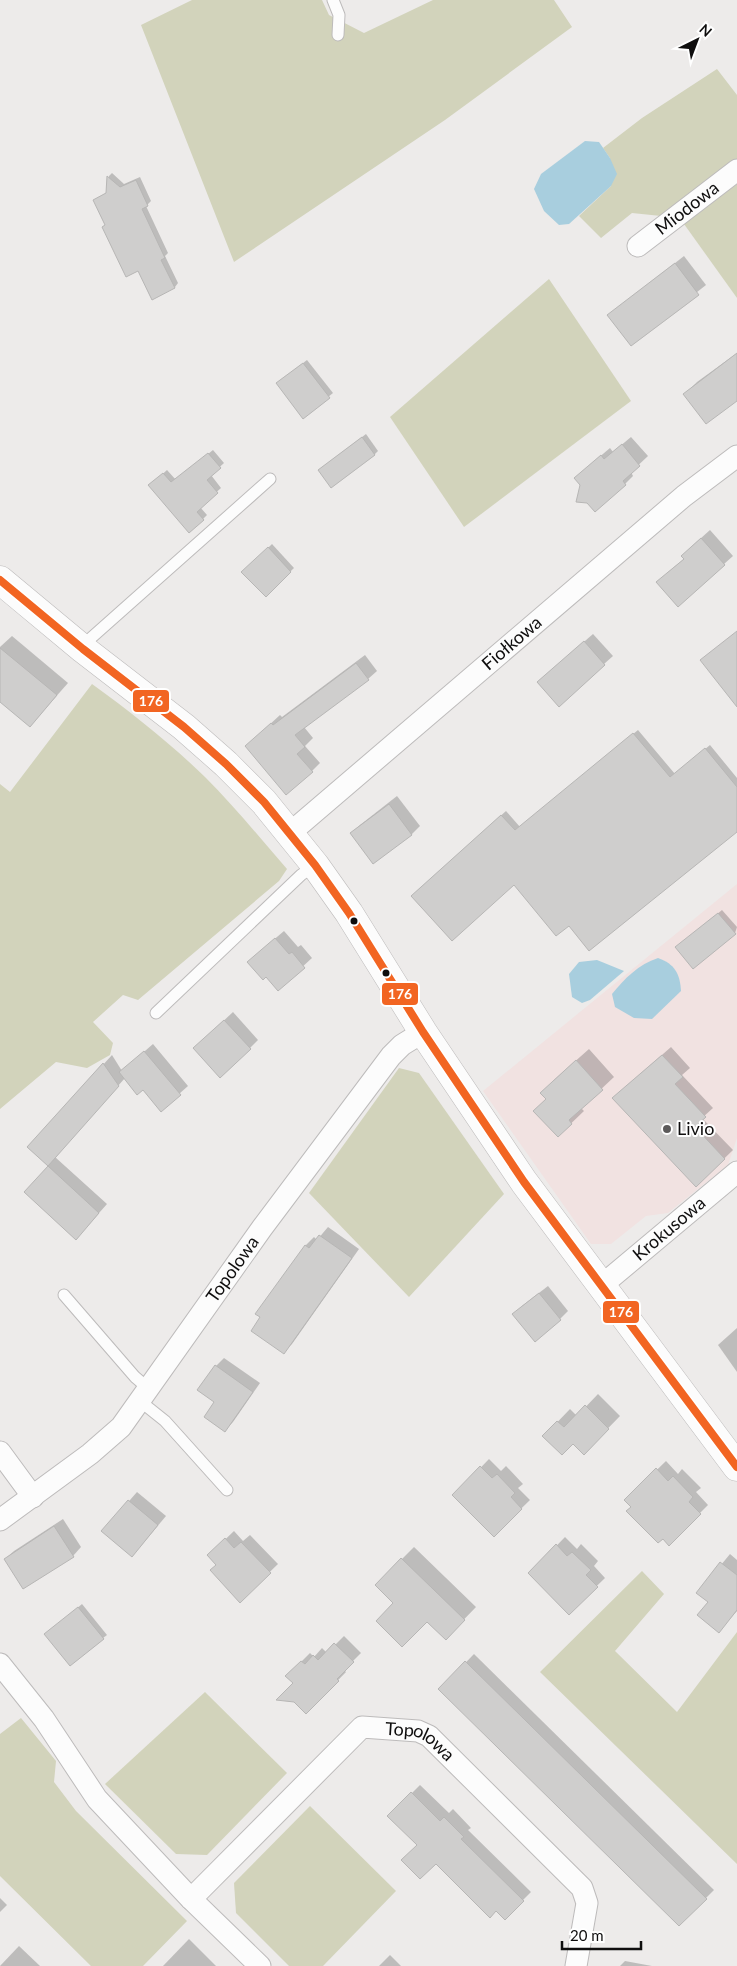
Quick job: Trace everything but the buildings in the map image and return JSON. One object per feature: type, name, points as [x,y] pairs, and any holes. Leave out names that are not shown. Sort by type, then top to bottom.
[{"type":"street","name":"Miodowa","points":[[638,246],[737,170]]},
{"type":"street","name":"Fiołkowa","points":[[290,834],[684,496],[737,456]]},
{"type":"street","points":[[0,580],[83,649],[184,727],[226,764],[264,802],[315,865],[349,914],[422,1032],[524,1182],[602,1286],[733,1453]]},
{"type":"street","name":"Topolowa","points":[[0,1520],[34,1497],[90,1454],[121,1427],[262,1228],[391,1056],[402,1045],[422,1032]]},
{"type":"street","name":"Krokusowa","points":[[602,1286],[737,1172]]},
{"type":"street","points":[[0,1452],[34,1497]]},
{"type":"street","points":[[0,1664],[44,1719],[97,1799],[191,1899],[260,1966]]},
{"type":"street","name":"Topolowa","points":[[191,1899],[362,1727],[418,1731],[429,1736],[582,1888],[587,1903],[576,1966]]},
{"type":"lane","points":[[333,0],[339,15],[338,35]]},
{"type":"lane","points":[[83,649],[92,638],[270,479]]},
{"type":"lane","points":[[156,1012],[301,875],[315,865]]},
{"type":"lane","points":[[64,1295],[135,1377],[144,1395],[165,1421],[228,1490]]},
{"type":"shaded area","points":[[737,884],[737,1138],[728,1165],[668,1213],[646,1216],[611,1244],[591,1244],[483,1091]]},
{"type":"green space","points":[[192,0],[322,0],[329,15],[364,33],[433,0],[554,0],[572,27],[445,120],[234,262],[141,25]]},
{"type":"green space","points":[[717,69],[737,95],[737,159],[661,216],[632,213],[601,238],[579,216],[611,186],[610,158],[603,148],[642,118]]},
{"type":"green space","points":[[737,184],[737,298],[684,224]]},
{"type":"green space","points":[[549,279],[631,401],[464,527],[390,417]]},
{"type":"green space","points":[[92,684],[178,752],[205,777],[287,869],[279,881],[138,1000],[123,995],[93,1022],[113,1043],[110,1055],[87,1068],[56,1062],[0,1109],[0,784],[10,792]]},
{"type":"green space","points":[[399,1068],[419,1073],[504,1194],[409,1297],[309,1193]]},
{"type":"green space","points":[[642,1571],[664,1594],[615,1651],[677,1712],[737,1632],[737,1864],[540,1672]]},
{"type":"green space","points":[[205,1692],[287,1773],[207,1855],[176,1854],[105,1784]]},
{"type":"green space","points":[[21,1718],[56,1761],[54,1782],[76,1811],[187,1921],[143,1966],[91,1966],[0,1876],[0,1734]]},
{"type":"green space","points":[[310,1806],[396,1891],[323,1966],[289,1966],[236,1913],[234,1883]]},
{"type":"water","points":[[585,141],[599,142],[610,158],[617,174],[611,186],[569,224],[559,225],[544,211],[534,189],[541,174]]},
{"type":"water","points":[[658,958],[669,963],[676,970],[681,991],[652,1019],[634,1018],[615,1007],[612,994],[617,988],[638,968]]},
{"type":"water","points":[[597,960],[624,971],[590,1000],[582,1003],[572,997],[569,974],[579,962]]},
{"type":"transit line","name":"176","points":[[0,580],[83,649],[184,727],[226,764],[264,802],[315,865],[349,913],[423,1032],[524,1182],[737,1467]]},
{"type":"place","name":"Livio","points":[[667,1129]]}]
